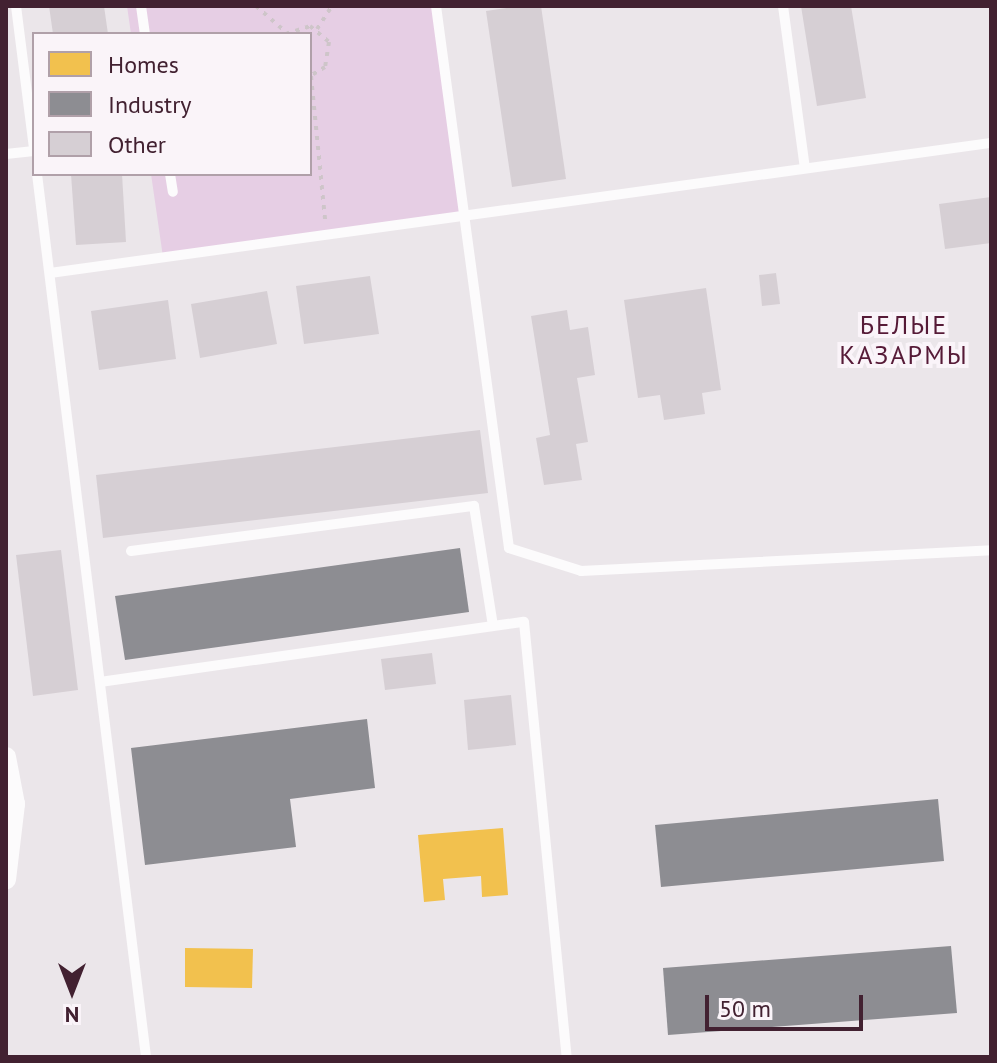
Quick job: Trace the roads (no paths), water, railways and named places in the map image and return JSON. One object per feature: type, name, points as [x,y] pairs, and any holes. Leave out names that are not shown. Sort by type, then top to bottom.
[{"type":"street","points":[[6,757],[15,804],[6,879]]},
{"type":"lane","points":[[16,6],[32,126]]},
{"type":"lane","points":[[141,6],[145,32]]},
{"type":"lane","points":[[436,6],[509,548],[581,571],[991,550]]},
{"type":"lane","points":[[783,6],[805,168]]},
{"type":"lane","points":[[50,273],[991,143]]},
{"type":"lane","points":[[6,154],[32,149]]},
{"type":"lane","points":[[37,176],[146,1057]]},
{"type":"lane","points":[[170,176],[173,192]]},
{"type":"lane","points":[[131,551],[474,506],[493,626]]},
{"type":"lane","points":[[100,682],[524,622],[567,1057]]},
{"type":"district","name":"БЕЛЫЕ КАЗАРМЫ","points":[[904,340]]}]
